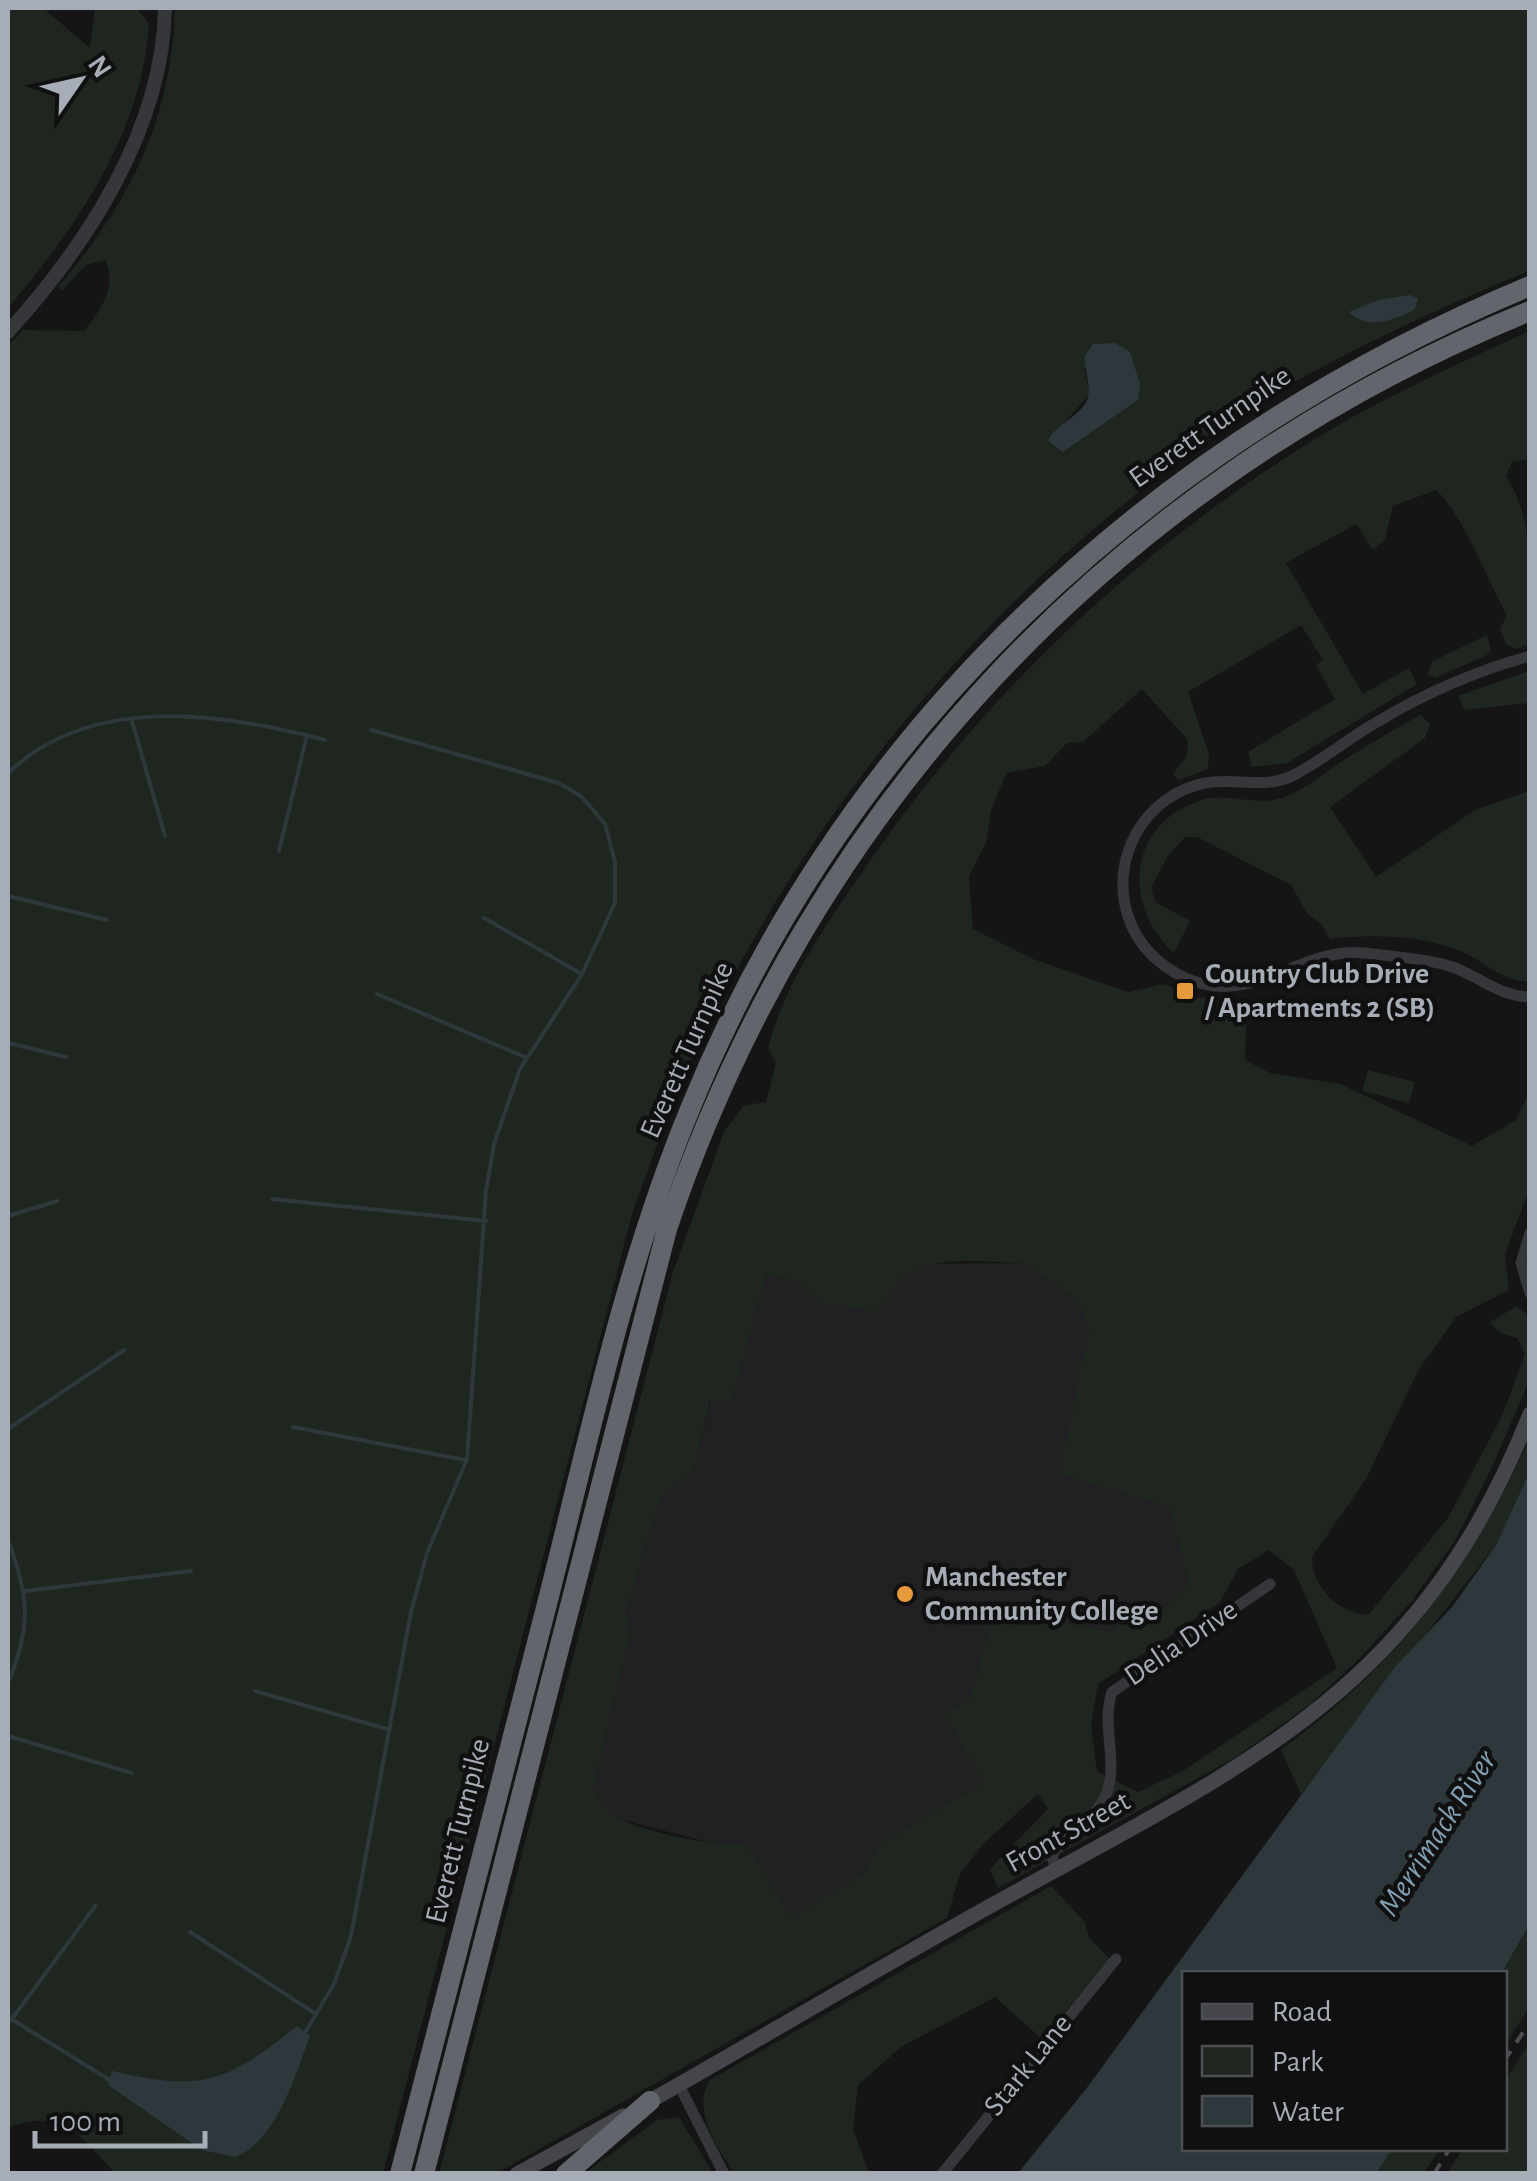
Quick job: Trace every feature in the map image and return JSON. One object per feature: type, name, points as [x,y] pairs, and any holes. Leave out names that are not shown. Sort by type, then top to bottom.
[{"type":"highway","name":"Everett Turnpike","points":[[401,2172],[644,1234],[711,1060],[798,896],[858,806],[923,723],[994,644],[1091,552],[1194,469],[1282,410],[1423,332],[1530,286]]},
{"type":"highway","name":"Everett Turnpike","points":[[424,2172],[668,1229],[724,1078],[799,936],[877,817],[954,719],[1112,562],[1210,486],[1299,426],[1392,374],[1530,312]]},
{"type":"highway","points":[[566,2174],[650,2101]]},
{"type":"main road","name":"Front Street","points":[[517,2174],[1252,1758],[1339,1696],[1414,1619],[1461,1553],[1501,1483],[1530,1414]]},
{"type":"street","points":[[8,332],[55,275],[120,173],[161,60],[165,8]]},
{"type":"street","points":[[1530,656],[1416,700],[1289,778],[1263,784],[1208,782],[1181,791],[1157,806],[1140,826],[1125,858],[1122,880],[1125,906],[1141,944],[1173,971],[1200,983],[1240,986],[1306,960],[1357,952],[1445,964],[1499,993],[1530,997]]},
{"type":"street","points":[[1530,1234],[1521,1263],[1530,1293]]},
{"type":"street","name":"Delia Drive","points":[[1056,1870],[1052,1856],[1058,1844],[1097,1810],[1109,1788],[1112,1772],[1105,1721],[1112,1692],[1270,1584]]},
{"type":"street","name":"Stark Lane","points":[[942,2174],[1116,1959]]},
{"type":"street","points":[[679,2085],[724,2174]]},
{"type":"shaded area","name":"Manchester Community College","points":[[1023,1263],[1077,1300],[1089,1327],[1082,1370],[1169,1507],[1188,1582],[1165,1607],[1130,1619],[1111,1632],[994,1607],[970,1701],[984,1782],[880,1844],[865,1872],[792,1919],[747,1843],[727,1847],[619,1819],[603,1807],[594,1787],[631,1633],[626,1614],[661,1495],[694,1471],[711,1400],[765,1274],[799,1283],[822,1303],[889,1289],[922,1264]]},
{"type":"green space","points":[[8,8],[43,8],[90,48],[95,8],[136,8],[149,23],[144,63],[120,140],[81,211],[8,308]]},
{"type":"green space","points":[[175,8],[1529,8],[1529,271],[1384,335],[1245,410],[1206,437],[1071,549],[1002,614],[876,757],[819,834],[722,998],[674,1100],[633,1211],[383,2173],[115,2173],[80,2136],[58,2123],[28,2122],[8,2127],[8,346],[23,330],[84,331],[102,306],[109,280],[106,260],[86,265],[62,290],[58,287],[106,224],[142,158],[165,87]],"holes":[[[1084,368],[1138,400],[1063,452],[1048,441],[1090,394]]]},
{"type":"green space","points":[[1529,331],[1529,459],[1512,462],[1506,476],[1516,494],[1527,535],[1529,644],[1517,649],[1506,644],[1500,629],[1507,615],[1465,531],[1436,490],[1393,506],[1385,539],[1373,550],[1356,524],[1286,563],[1363,694],[1409,668],[1417,684],[1287,763],[1252,767],[1248,752],[1335,699],[1316,665],[1323,660],[1301,625],[1188,692],[1209,754],[1208,769],[1179,780],[1173,774],[1187,756],[1188,740],[1142,689],[1083,742],[1067,743],[1045,766],[1006,773],[991,811],[986,843],[969,876],[973,929],[1033,959],[1128,992],[1164,984],[1197,997],[1240,1003],[1246,1020],[1245,1060],[1270,1073],[1340,1084],[1472,1146],[1516,1120],[1529,1093],[1529,1189],[1505,1255],[1509,1290],[1456,1317],[1418,1371],[1366,1479],[1312,1557],[1313,1568],[1322,1588],[1337,1604],[1368,1615],[1448,1518],[1503,1414],[1525,1354],[1517,1338],[1499,1332],[1490,1322],[1517,1306],[1529,1317],[1529,1381],[1456,1539],[1411,1602],[1359,1659],[1309,1705],[1236,1757],[998,1888],[990,1869],[1048,1809],[1038,1794],[983,1844],[960,1874],[947,1918],[497,2173],[439,2174],[673,1272],[724,1132],[743,1106],[766,1102],[776,1063],[768,1048],[785,1000],[809,954],[865,868],[956,748],[1007,691],[1117,585],[1176,536],[1299,449],[1383,401]],"holes":[[[959,1261],[1023,1263],[1077,1300],[1089,1328],[1060,1474],[1169,1507],[1188,1582],[1165,1607],[1130,1619],[1111,1632],[994,1606],[970,1701],[944,1714],[984,1782],[879,1844],[865,1872],[792,1918],[747,1843],[700,1841],[628,1823],[609,1811],[594,1787],[631,1633],[626,1614],[661,1496],[694,1471],[710,1401],[731,1403],[766,1274],[799,1283],[822,1303],[881,1312],[891,1291],[920,1268]],[[1269,1550],[1294,1570],[1337,1668],[1183,1771],[1138,1792],[1097,1772],[1091,1724],[1098,1684],[1220,1602],[1238,1569]]]},
{"type":"green space","points":[[1487,635],[1491,651],[1487,655],[1435,678],[1427,674],[1433,661]]},
{"type":"green space","points":[[1529,671],[1529,703],[1465,710],[1458,696]]},
{"type":"green space","points":[[1420,715],[1430,724],[1425,738],[1330,807],[1376,877],[1475,810],[1529,791],[1529,981],[1501,975],[1469,955],[1429,942],[1379,936],[1330,939],[1322,925],[1307,913],[1291,885],[1197,837],[1185,837],[1167,857],[1151,888],[1155,902],[1190,921],[1174,953],[1157,934],[1140,891],[1140,868],[1157,828],[1175,812],[1209,798],[1261,801],[1291,795]]},
{"type":"green space","points":[[1368,1070],[1415,1082],[1409,1103],[1362,1091]]},
{"type":"green space","points":[[1529,1440],[1529,1473],[1496,1545],[1301,1794],[1281,1750],[1361,1684],[1426,1612],[1481,1532]]},
{"type":"green space","points":[[1051,1886],[1085,1922],[1089,1938],[1110,1959],[1042,2039],[995,1997],[901,2047],[858,2085],[853,2129],[869,2173],[735,2173],[714,2141],[705,2116],[703,2103],[710,2080]]},
{"type":"green space","points":[[1529,1925],[1529,2008],[1507,2042],[1507,1971],[1504,1971]]},
{"type":"green space","points":[[1529,2043],[1529,2173],[1447,2173],[1462,2151],[1507,2151],[1507,2078]]},
{"type":"green space","points":[[679,2117],[713,2173],[585,2173],[657,2120]]},
{"type":"green space","points":[[1390,2151],[1439,2151],[1424,2173],[1377,2173]]},
{"type":"water","points":[[1411,295],[1418,299],[1415,309],[1390,320],[1365,321],[1349,312],[1378,300]]},
{"type":"water","points":[[1115,343],[1130,352],[1140,384],[1138,400],[1063,452],[1048,441],[1085,405],[1089,388],[1085,356],[1093,344]]},
{"type":"water","name":"Merrimack River","points":[[1529,1473],[1529,1925],[1503,1971],[1182,1971],[1182,2151],[1391,2151],[1377,2173],[1018,2173],[1086,2089],[1395,1667],[1452,1607],[1496,1545]]},
{"type":"water","points":[[297,2026],[310,2036],[283,2105],[262,2137],[235,2157],[202,2150],[108,2085],[112,2071],[169,2081],[212,2078],[251,2060]]},
{"type":"waterway","points":[[8,773],[41,748],[78,730],[118,720],[202,717],[325,740]]},
{"type":"waterway","points":[[132,721],[165,836]]},
{"type":"waterway","points":[[303,2036],[334,1984],[351,1936],[411,1612],[427,1553],[467,1459],[486,1191],[494,1144],[520,1069],[582,974],[615,903],[615,862],[605,824],[581,796],[559,783],[371,730]]},
{"type":"waterway","points":[[279,851],[307,735]]},
{"type":"waterway","points":[[8,896],[107,920]]},
{"type":"waterway","points":[[484,918],[580,973]]},
{"type":"waterway","points":[[377,994],[527,1058]]},
{"type":"waterway","points":[[8,1043],[66,1057]]},
{"type":"waterway","points":[[272,1199],[486,1221]]},
{"type":"waterway","points":[[8,1216],[57,1201]]},
{"type":"waterway","points":[[8,1429],[124,1350]]},
{"type":"waterway","points":[[293,1427],[465,1460]]},
{"type":"waterway","points":[[8,1540],[25,1611],[21,1645],[8,1683]]},
{"type":"waterway","points":[[25,1591],[191,1571]]},
{"type":"waterway","points":[[255,1691],[390,1730]]},
{"type":"waterway","points":[[8,1736],[132,1773]]},
{"type":"waterway","points":[[11,2020],[96,1905]]},
{"type":"waterway","points":[[190,1932],[316,2014]]},
{"type":"waterway","points":[[8,2017],[113,2082]]},
{"type":"railway","points":[[1507,2056],[1530,2022]]},
{"type":"railway","points":[[1434,2174],[1448,2151]]},
{"type":"place","name":"Country Club Drive / Apartments 2 (SB)","points":[[1185,991]]},
{"type":"place","name":"Manchester Community College","points":[[905,1594]]}]
